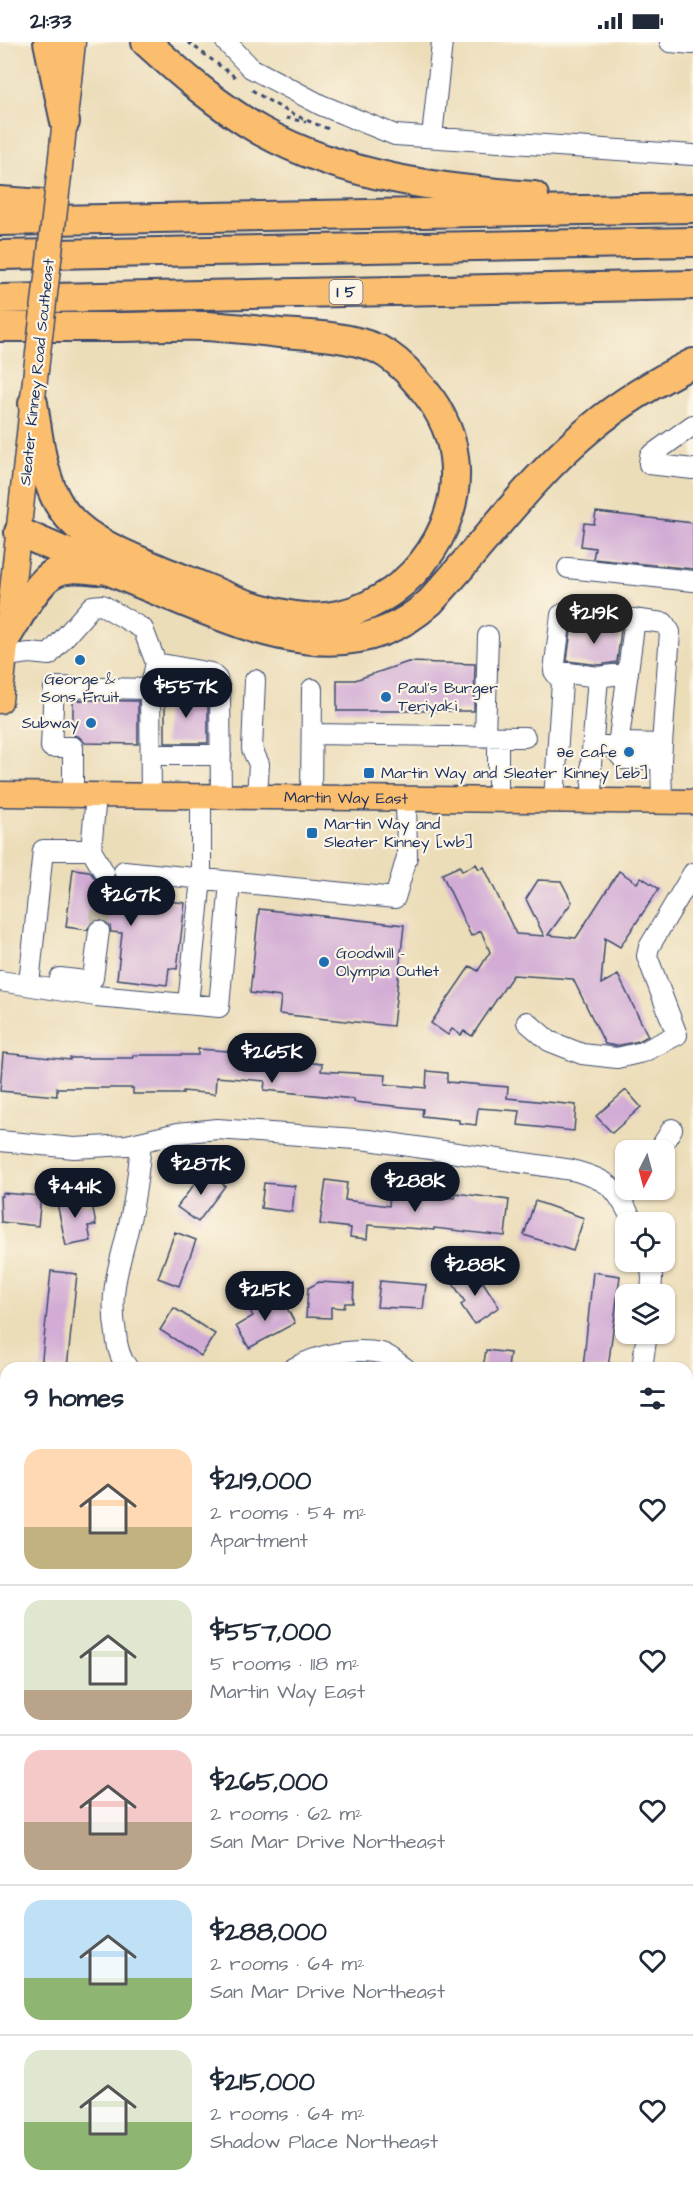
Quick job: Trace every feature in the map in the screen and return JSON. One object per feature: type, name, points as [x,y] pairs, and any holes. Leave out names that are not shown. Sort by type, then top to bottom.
[{"type":"highway","points":[[48,42],[65,122]]},
{"type":"highway","points":[[146,42],[192,83],[226,108],[261,130],[330,161],[424,184],[510,194],[682,208]]},
{"type":"highway","points":[[0,201],[219,217]]},
{"type":"highway","points":[[0,221],[682,208]]},
{"type":"highway","points":[[0,255],[693,242]]},
{"type":"highway","name":"I 5","points":[[0,299],[693,285]]},
{"type":"highway","points":[[0,327],[204,326],[317,336],[359,343],[379,350],[398,363],[424,390],[444,423],[454,457],[454,478],[448,516],[423,563],[391,593],[371,604],[350,612],[326,617],[304,617],[263,609],[243,603],[115,550],[74,523],[65,514],[52,489],[43,458],[33,403]]},
{"type":"highway","points":[[18,532],[107,571],[262,631],[305,640],[348,640],[382,632],[414,616],[430,602],[532,486],[591,428],[632,397],[693,363]]},
{"type":"highway","points":[[6,646],[34,595],[55,573],[75,568],[107,571]]},
{"type":"main road","name":"Sleater Kinney Road Southeast","points":[[1,690],[60,176],[73,42]]},
{"type":"main road","name":"Martin Way East","points":[[0,794],[693,802]]},
{"type":"street","points":[[226,42],[251,68],[321,105],[395,135],[693,155]]},
{"type":"street","points":[[432,137],[442,42]]},
{"type":"street","points":[[670,42],[693,45]]},
{"type":"street","points":[[693,425],[650,456],[650,464],[693,469]]},
{"type":"street","points":[[568,568],[693,581]]},
{"type":"street","points":[[49,655],[92,606],[102,605],[143,629],[156,663],[150,688],[151,796]]},
{"type":"street","points":[[554,800],[562,682],[555,671],[561,615],[569,611],[664,623],[670,633],[662,752],[662,801]]},
{"type":"street","points":[[614,748],[620,738],[635,619]]},
{"type":"street","points":[[488,636],[491,737],[498,800]]},
{"type":"street","points":[[6,646],[30,653],[49,655]]},
{"type":"street","points":[[49,655],[64,687],[51,747],[73,747],[84,795],[91,850],[114,872],[395,898],[407,857],[406,799]]},
{"type":"street","points":[[156,663],[211,673],[217,679],[220,689],[221,755],[211,797],[188,1004]]},
{"type":"street","points":[[555,671],[598,677],[628,673]]},
{"type":"street","points":[[593,801],[591,764],[598,677]]},
{"type":"street","points":[[255,680],[252,749],[259,764],[256,797]]},
{"type":"street","points":[[64,687],[150,688]]},
{"type":"street","points":[[311,798],[312,689]]},
{"type":"street","points":[[312,734],[525,737]]},
{"type":"street","points":[[593,743],[614,748],[623,759],[662,752]]},
{"type":"street","points":[[151,755],[221,755]]},
{"type":"street","points":[[30,979],[43,850],[91,850]]},
{"type":"street","points":[[527,1022],[549,1041],[582,1054],[617,1058],[643,1052],[677,1035],[647,956],[649,947],[693,873]]},
{"type":"street","points":[[30,979],[96,996],[219,1007],[230,882]]},
{"type":"street","points":[[0,981],[30,979],[85,981],[93,978],[99,931]]},
{"type":"street","points":[[0,1141],[74,1148],[127,1145],[178,1133],[217,1129],[369,1140],[572,1170],[615,1182]]},
{"type":"street","points":[[666,1140],[672,1130]]},
{"type":"street","points":[[125,1362],[118,1350],[112,1310],[117,1265],[132,1211],[141,1142]]},
{"type":"street","points":[[643,1362],[646,1344]]},
{"type":"street","points":[[307,1362],[316,1358],[355,1352],[382,1354],[395,1362]]},
{"type":"building","points":[[596,512],[693,523],[693,569],[593,559],[595,548],[581,546],[584,523],[594,524]]},
{"type":"building","points":[[572,623],[621,630],[617,662],[600,665],[567,661]]},
{"type":"building","points":[[408,662],[475,664],[474,711],[337,711],[337,680],[355,680]]},
{"type":"building","points":[[165,695],[208,695],[208,743],[165,743]]},
{"type":"building","points":[[73,700],[138,701],[138,744],[85,743],[73,735]]},
{"type":"building","points":[[476,864],[479,869],[484,867],[516,934],[544,936],[526,899],[538,880],[561,881],[572,902],[548,935],[576,938],[619,871],[637,883],[641,877],[659,889],[620,947],[605,938],[601,984],[618,975],[648,1036],[639,1041],[616,1046],[605,1044],[573,979],[513,975],[472,1036],[464,1031],[461,1035],[452,1029],[448,1035],[431,1023],[470,966],[478,971],[490,952],[481,931],[471,936],[442,874],[460,866],[462,871]]},
{"type":"building","points":[[73,869],[89,871],[98,882],[108,883],[106,894],[185,903],[177,969],[169,968],[167,985],[117,979],[122,933],[111,932],[106,921],[94,920],[87,930],[66,927]]},
{"type":"building","points":[[259,909],[404,925],[393,1026],[279,1014],[281,997],[250,993]]},
{"type":"building","points":[[198,1049],[258,1053],[258,1057],[322,1064],[321,1071],[386,1075],[385,1084],[426,1088],[427,1071],[447,1073],[447,1082],[508,1087],[507,1098],[576,1105],[574,1131],[518,1125],[520,1111],[478,1108],[476,1125],[459,1123],[459,1120],[422,1116],[423,1109],[264,1090],[265,1081],[216,1077],[215,1094],[183,1091],[183,1094],[133,1094],[133,1088],[57,1088],[57,1096],[0,1091],[3,1053],[70,1060],[70,1058],[133,1058],[133,1055],[198,1055]]},
{"type":"building","points":[[626,1090],[641,1107],[612,1133],[596,1116]]},
{"type":"building","points":[[205,1170],[225,1186],[198,1222],[177,1207]]},
{"type":"building","points":[[326,1180],[347,1183],[345,1200],[389,1206],[390,1193],[455,1198],[456,1193],[509,1200],[505,1236],[434,1228],[434,1230],[368,1225],[367,1239],[350,1237],[351,1228],[320,1224]]},
{"type":"building","points":[[264,1183],[295,1186],[292,1212],[261,1208]]},
{"type":"building","points":[[2,1193],[41,1196],[38,1226],[1,1222],[0,1196]]},
{"type":"building","points":[[80,1193],[83,1206],[92,1204],[96,1225],[88,1226],[91,1241],[66,1246],[56,1198]]},
{"type":"building","points":[[535,1201],[584,1218],[573,1251],[524,1235]]},
{"type":"building","points":[[175,1232],[196,1240],[179,1286],[158,1278]]},
{"type":"building","points":[[51,1271],[77,1274],[68,1362],[42,1362]]},
{"type":"building","points":[[472,1272],[480,1284],[483,1282],[499,1307],[474,1324],[461,1305],[465,1302],[452,1282]]},
{"type":"building","points":[[593,1272],[620,1276],[619,1284],[615,1284],[615,1314],[609,1362],[584,1362]]},
{"type":"building","points":[[380,1281],[426,1285],[423,1309],[377,1307]]},
{"type":"building","points":[[319,1282],[354,1284],[353,1303],[345,1303],[344,1308],[331,1307],[331,1318],[306,1317],[308,1288]]},
{"type":"building","points":[[267,1297],[272,1307],[283,1301],[295,1323],[249,1348],[236,1326],[253,1316],[248,1307]]},
{"type":"building","points":[[174,1308],[215,1334],[201,1356],[160,1330]]},
{"type":"building","points":[[486,1350],[510,1353],[509,1362],[484,1362]]},
{"type":"tunnel","points":[[99,931],[104,872]]},
{"type":"place","name":"George & Sons Fruit","points":[[80,660]]},
{"type":"place","name":"Paul's Burger Teriyaki","points":[[386,697]]},
{"type":"place","name":"Subway","points":[[91,723]]},
{"type":"place","name":"əe cafe","points":[[629,752]]},
{"type":"place","name":"Martin Way and Sleater Kinney [eb]","points":[[369,773]]},
{"type":"place","name":"Martin Way and Sleater Kinney [wb]","points":[[312,833]]},
{"type":"place","name":"Goodwill - Olympia Outlet","points":[[324,962]]}]
